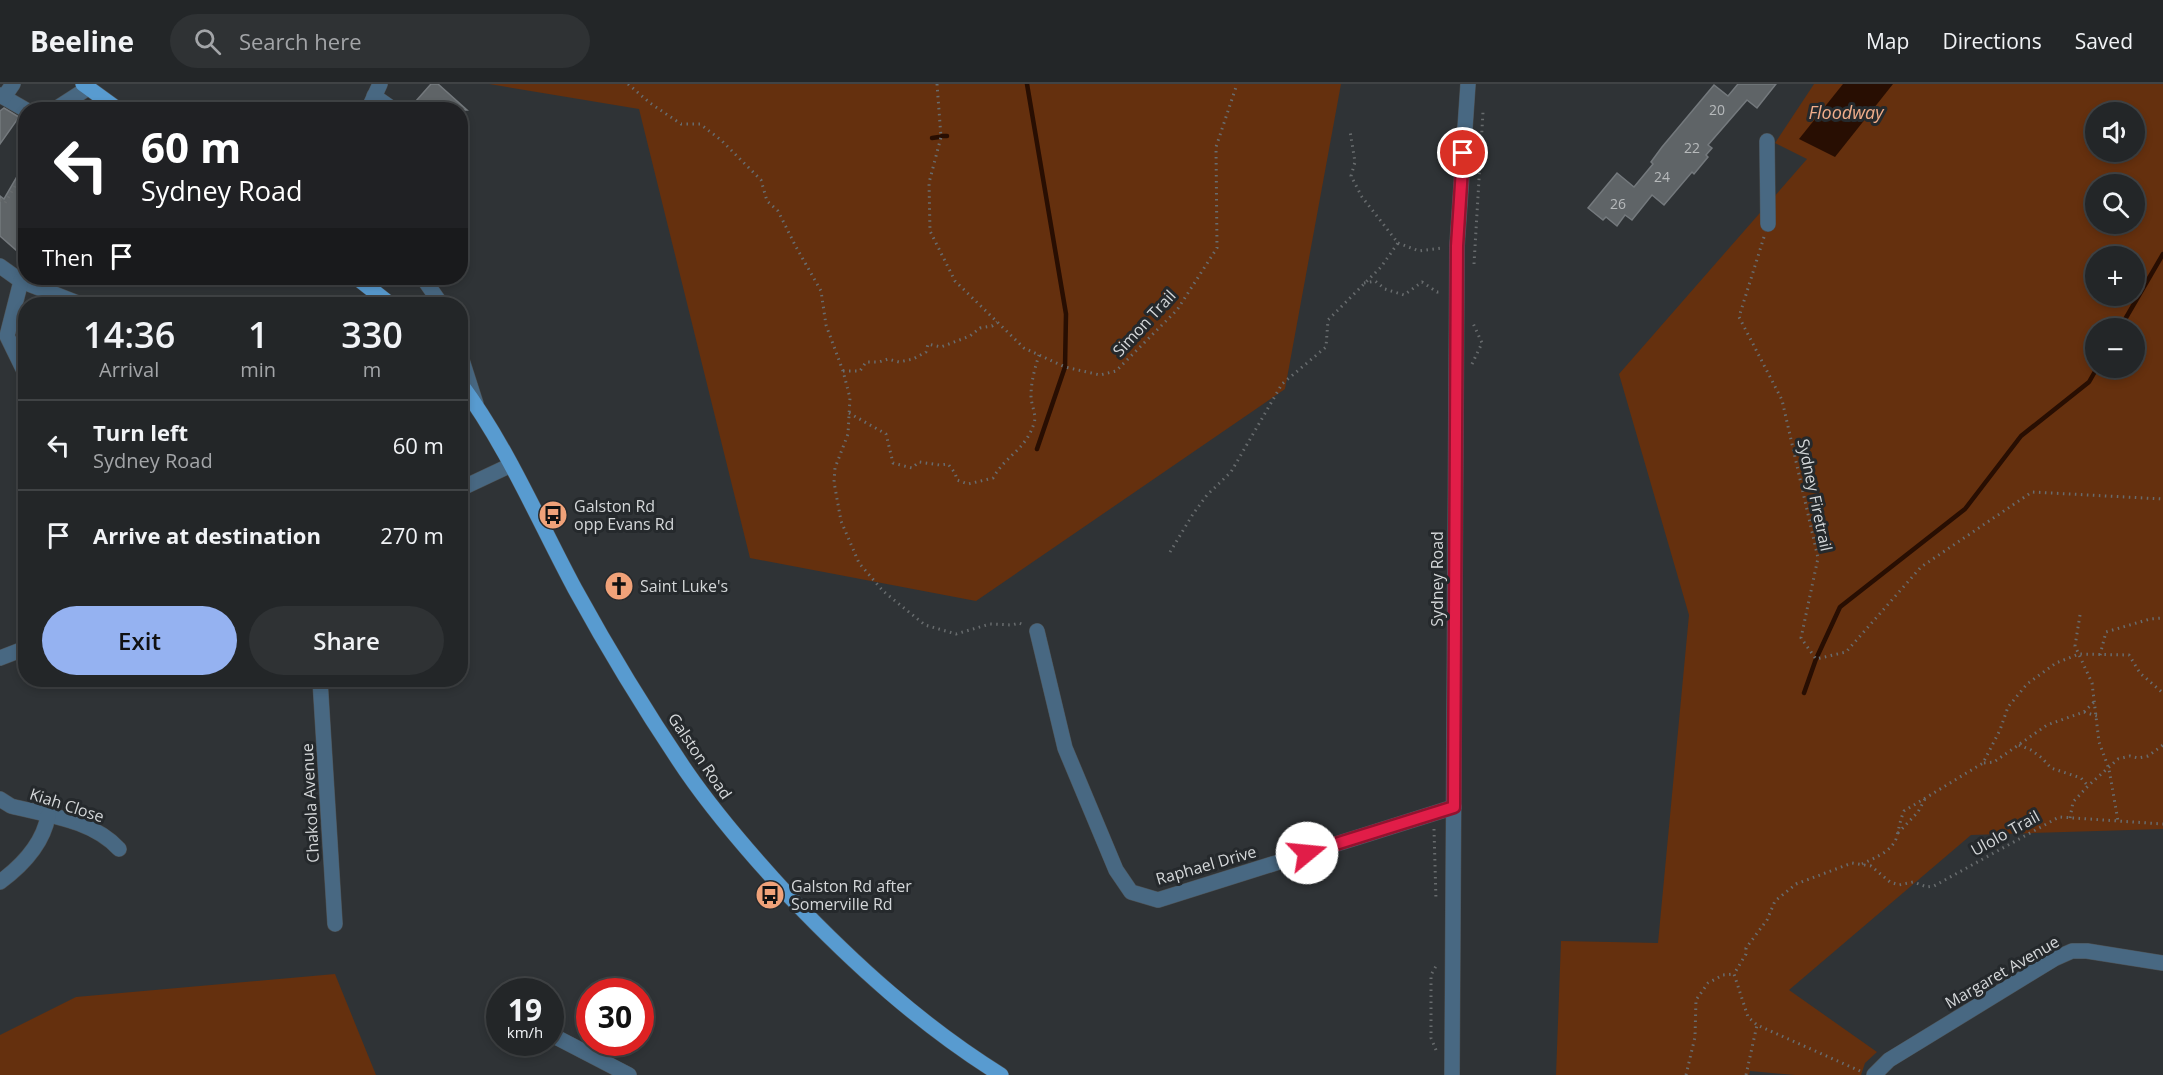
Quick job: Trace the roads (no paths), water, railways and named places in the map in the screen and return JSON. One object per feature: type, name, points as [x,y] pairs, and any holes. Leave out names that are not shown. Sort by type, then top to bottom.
[{"type":"main road","points":[[86,86],[108,102]]},
{"type":"main road","points":[[366,285],[381,297]]},
{"type":"main road","name":"Galston Road","points":[[468,394],[511,465],[575,589],[614,657],[687,772],[720,817],[754,858],[850,958],[916,1016],[1001,1075]]},
{"type":"street","points":[[13,84],[2,96],[18,105]]},
{"type":"street","name":"Sydney Road","points":[[1452,1075],[1456,292],[1468,84]]},
{"type":"street","points":[[65,102],[86,86]]},
{"type":"street","points":[[1767,141],[1768,224]]},
{"type":"street","points":[[0,266],[18,279]]},
{"type":"street","points":[[18,359],[7,336],[20,285]]},
{"type":"street","points":[[31,285],[62,297]]},
{"type":"street","points":[[468,379],[476,404]]},
{"type":"street","points":[[468,485],[511,465]]},
{"type":"street","name":"Raphael Drive","points":[[1037,631],[1065,747],[1116,870],[1131,892],[1158,900],[1454,807]]},
{"type":"street","points":[[0,658],[18,651]]},
{"type":"street","name":"Chakola Avenue","points":[[320,687],[335,924]]},
{"type":"street","name":"Kiah Close","points":[[0,799],[11,806],[96,830],[110,839],[119,849]]},
{"type":"street","points":[[0,882],[33,850],[44,833],[48,816]]},
{"type":"street","name":"Margaret Avenue","points":[[1874,1075],[1889,1060],[2054,959],[2072,951],[2087,951],[2163,963]]},
{"type":"street","points":[[564,1041],[629,1075]]},
{"type":"water","name":"Floodway","points":[[1843,84],[1893,84],[1835,157],[1799,139]]},
{"type":"waterway","points":[[1027,84],[1066,314],[1065,367],[1037,449]]},
{"type":"waterway","points":[[942,136],[947,136]]},
{"type":"waterway","points":[[932,138],[939,137]]},
{"type":"waterway","points":[[2126,318],[2163,254]]},
{"type":"waterway","points":[[1804,693],[1816,659],[1840,607],[1965,509],[2021,436],[2091,378]]},
{"type":"place","name":"Galston Rd opp Evans Rd","points":[[553,515]]},
{"type":"place","name":"Saint Luke's","points":[[619,586]]},
{"type":"place","name":"Galston Rd after Somerville Rd","points":[[770,895]]}]
